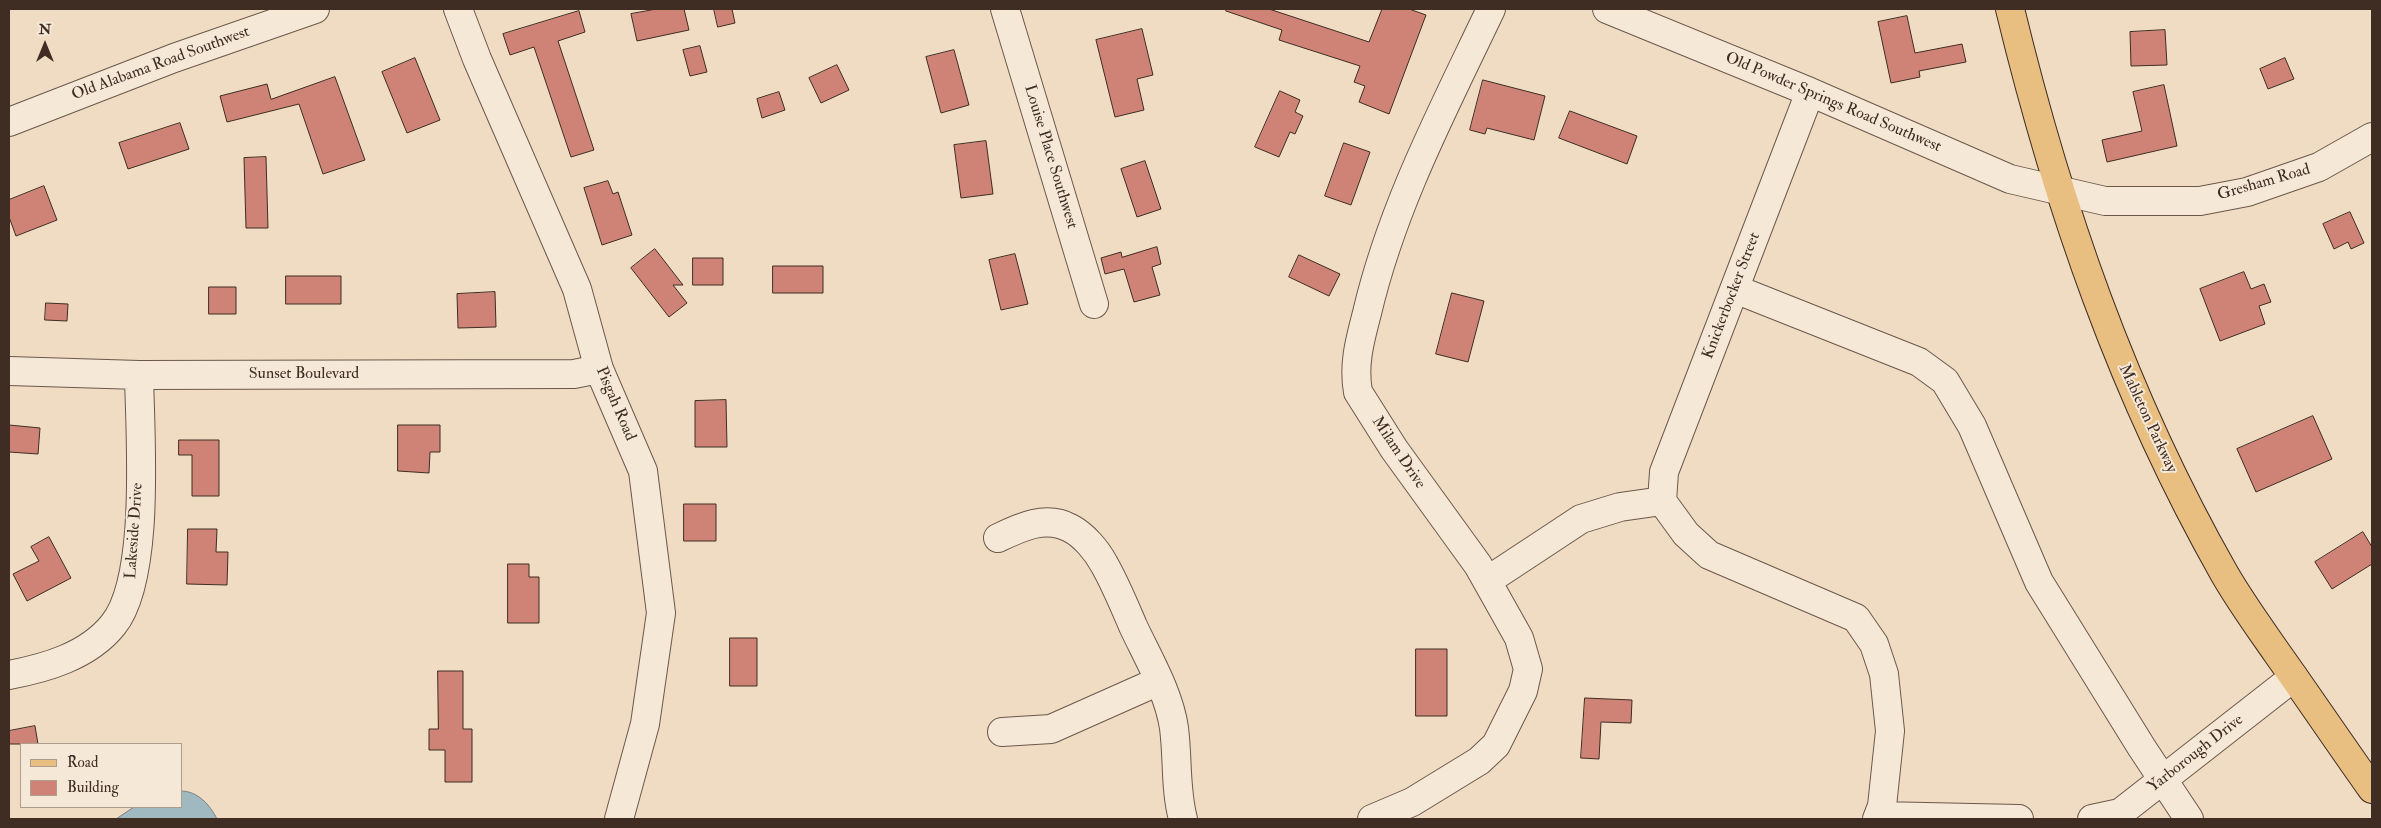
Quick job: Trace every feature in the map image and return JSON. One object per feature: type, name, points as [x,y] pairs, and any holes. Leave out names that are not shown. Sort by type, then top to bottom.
[{"type":"main road","name":"Mableton Parkway","points":[[2010,9],[2036,115],[2060,192],[2111,341],[2155,440],[2226,575],[2372,789]]},
{"type":"street","name":"Old Alabama Road Southwest","points":[[9,122],[174,58],[315,9]]},
{"type":"street","name":"Pisgah Road","points":[[458,9],[476,59],[577,289],[599,368],[643,471],[661,613],[645,724],[619,819]]},
{"type":"street","name":"Louise Place Southwest","points":[[1005,9],[1094,304]]},
{"type":"street","name":"Milam Drive","points":[[1372,819],[1412,802],[1479,761],[1496,745],[1506,730],[1523,691],[1528,669],[1519,638],[1488,581],[1394,449],[1358,392],[1356,368],[1357,352],[1377,269],[1428,141],[1492,9]]},
{"type":"street","name":"Old Powder Springs Road Southwest","points":[[1607,9],[1810,92],[2010,179],[2060,192]]},
{"type":"street","name":"Knickerbocker Street","points":[[1662,501],[1664,472],[1810,92]]},
{"type":"street","name":"Gresham Road","points":[[2060,192],[2105,202],[2200,201],[2247,192],[2318,167],[2372,137]]},
{"type":"street","points":[[1735,289],[1919,362],[1945,381],[1972,426],[2039,582],[2189,819]]},
{"type":"street","name":"Sunset Boulevard","points":[[9,371],[139,375],[574,374],[599,368]]},
{"type":"street","name":"Lakeside Drive","points":[[9,675],[61,662],[85,649],[114,624],[128,601],[136,560],[140,516],[139,375]]},
{"type":"street","points":[[1488,581],[1581,519],[1620,507],[1662,501],[1686,534],[1710,555],[1856,618],[1874,644],[1884,674],[1890,731],[1882,806],[1878,818],[2019,819]]},
{"type":"street","points":[[998,538],[1025,525],[1051,522],[1070,528],[1086,540],[1104,563],[1159,681],[1174,728],[1178,802],[1183,819]]},
{"type":"street","name":"Yarborough Drive","points":[[2092,819],[2120,813],[2294,677]]},
{"type":"street","points":[[1002,732],[1051,728],[1159,681]]},
{"type":"water","points":[[182,791],[198,796],[211,809],[217,819],[116,819],[132,808],[182,808]]},
{"type":"building","points":[[657,9],[684,9],[689,30],[637,41],[631,14]]},
{"type":"building","points":[[714,9],[732,9],[735,23],[718,27]]},
{"type":"building","points":[[1227,9],[1269,9],[1369,42],[1382,9],[1409,9],[1426,15],[1389,114],[1359,102],[1365,86],[1354,82],[1360,66],[1279,40],[1282,30],[1226,11]]},
{"type":"building","points":[[579,11],[585,32],[558,41],[594,150],[571,157],[534,47],[510,55],[503,34]]},
{"type":"building","points":[[1907,16],[1915,53],[1962,44],[1966,62],[1919,71],[1920,77],[1891,83],[1878,22]]},
{"type":"building","points":[[1142,29],[1153,75],[1137,79],[1144,110],[1115,117],[1096,40]]},
{"type":"building","points":[[2165,30],[2167,65],[2131,66],[2130,32]]},
{"type":"building","points":[[700,46],[707,72],[690,76],[683,50]]},
{"type":"building","points":[[954,50],[969,105],[941,113],[926,57]]},
{"type":"building","points":[[415,58],[440,120],[407,133],[382,72]]},
{"type":"building","points":[[2285,58],[2294,79],[2268,89],[2260,69]]},
{"type":"building","points":[[837,65],[849,90],[821,103],[809,78]]},
{"type":"building","points":[[335,77],[365,160],[323,174],[299,104],[227,122],[220,96],[267,84],[271,99]]},
{"type":"building","points":[[1483,80],[1545,96],[1534,140],[1487,128],[1485,134],[1470,130]]},
{"type":"building","points":[[2164,85],[2177,146],[2107,162],[2102,140],[2142,131],[2133,92]]},
{"type":"building","points":[[1280,91],[1300,100],[1295,112],[1303,116],[1295,134],[1290,132],[1279,157],[1255,147]]},
{"type":"building","points":[[779,92],[785,110],[762,118],[757,99]]},
{"type":"building","points":[[1570,111],[1637,136],[1627,164],[1559,138]]},
{"type":"building","points":[[180,123],[189,149],[128,169],[119,143]]},
{"type":"building","points":[[986,141],[993,194],[961,198],[954,145]]},
{"type":"building","points":[[1344,143],[1370,152],[1351,205],[1325,196]]},
{"type":"building","points":[[266,157],[268,228],[246,228],[244,158]]},
{"type":"building","points":[[1145,161],[1161,209],[1137,217],[1121,169]]},
{"type":"building","points":[[608,181],[613,194],[618,192],[632,235],[602,245],[584,188]]},
{"type":"building","points":[[44,186],[57,220],[16,236],[9,217],[9,200]]},
{"type":"building","points":[[2350,212],[2364,243],[2351,249],[2348,242],[2334,249],[2323,224]]},
{"type":"building","points":[[1157,247],[1161,264],[1152,267],[1160,295],[1134,302],[1124,269],[1105,274],[1101,258],[1121,252],[1122,257]]},
{"type":"building","points":[[655,249],[683,285],[673,285],[687,303],[669,317],[631,268]]},
{"type":"building","points":[[1015,254],[1028,304],[1001,310],[989,260]]},
{"type":"building","points":[[1299,255],[1340,274],[1329,296],[1289,277]]},
{"type":"building","points":[[693,258],[723,258],[723,285],[693,285]]},
{"type":"building","points":[[773,266],[823,266],[823,293],[773,293]]},
{"type":"building","points":[[2244,272],[2251,289],[2264,284],[2271,302],[2259,306],[2265,324],[2220,341],[2200,289]]},
{"type":"building","points":[[286,276],[341,276],[341,304],[286,304]]},
{"type":"building","points":[[209,287],[236,287],[236,314],[209,314]]},
{"type":"building","points":[[495,292],[496,327],[458,328],[457,294]]},
{"type":"building","points":[[1452,293],[1484,301],[1468,362],[1436,354]]},
{"type":"building","points":[[46,303],[68,304],[67,321],[45,320]]},
{"type":"building","points":[[726,400],[727,447],[695,447],[695,401]]},
{"type":"building","points":[[2313,416],[2332,459],[2256,492],[2237,449]]},
{"type":"building","points":[[9,425],[40,428],[38,454],[9,452]]},
{"type":"building","points":[[398,425],[440,425],[440,452],[430,452],[429,473],[398,471]]},
{"type":"building","points":[[179,440],[219,440],[219,496],[192,496],[192,455],[179,455]]},
{"type":"building","points":[[684,504],[716,504],[716,541],[684,541]]},
{"type":"building","points":[[188,529],[217,529],[216,552],[228,552],[227,585],[187,584]]},
{"type":"building","points":[[2363,532],[2372,547],[2372,564],[2332,589],[2315,562]]},
{"type":"building","points":[[49,537],[71,578],[27,601],[13,574],[39,561],[31,547]]},
{"type":"building","points":[[508,564],[529,564],[529,577],[539,577],[539,623],[508,623]]},
{"type":"building","points":[[730,638],[757,638],[757,686],[730,686]]},
{"type":"building","points":[[1416,649],[1447,649],[1447,716],[1416,716]]},
{"type":"building","points":[[438,671],[463,671],[463,729],[472,729],[472,782],[445,782],[445,750],[429,750],[429,729],[438,729]]},
{"type":"building","points":[[1585,698],[1632,700],[1631,723],[1601,722],[1599,759],[1581,758]]},
{"type":"building","points":[[35,726],[38,743],[9,744],[9,731]]}]
